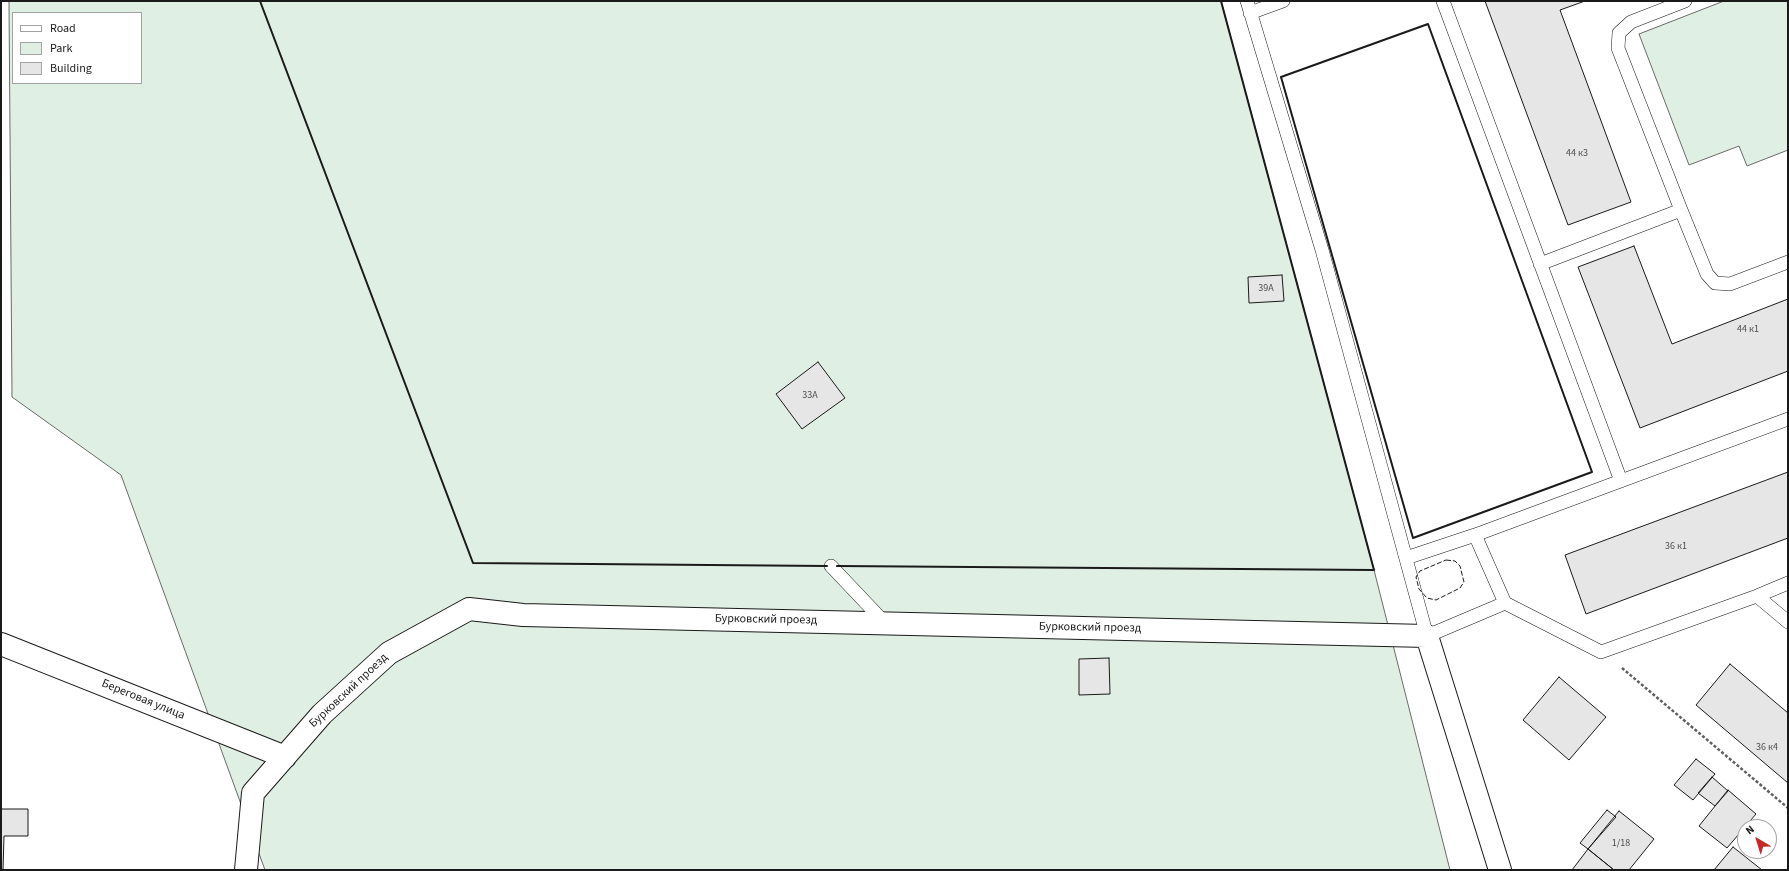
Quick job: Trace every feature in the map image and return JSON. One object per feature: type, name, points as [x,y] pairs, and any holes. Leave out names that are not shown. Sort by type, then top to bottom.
[{"type":"street","name":"Бурковский проезд","points":[[246,870],[254,793],[285,756],[322,714],[389,653],[469,608],[523,614],[1427,636]]},
{"type":"street","points":[[1427,636],[1500,870]]},
{"type":"street","name":"Береговая улица","points":[[1,644],[285,756]]},
{"type":"lane","points":[[1283,1],[1249,7],[1322,250],[1427,636],[1505,603]]},
{"type":"lane","points":[[1443,1],[1621,481]]},
{"type":"lane","points":[[1685,1],[1630,22],[1618,34],[1618,48],[1681,210],[1707,274],[1715,283],[1730,284],[1788,262]]},
{"type":"lane","points":[[1540,264],[1681,210]]},
{"type":"lane","points":[[1406,558],[1475,535],[1788,419]]},
{"type":"lane","points":[[1475,535],[1505,603],[1601,652],[1757,596],[1788,583]]},
{"type":"lane","points":[[831,566],[885,623]]},
{"type":"lane","points":[[1757,596],[1788,622]]},
{"type":"path","points":[[1601,652],[1636,679],[1788,808]]},
{"type":"green space","points":[[9,1],[1221,1],[1374,570],[1450,870],[265,870],[121,475],[12,397]]},
{"type":"green space","points":[[1724,1],[1788,1],[1788,150],[1747,166],[1739,146],[1689,165],[1639,34]]},
{"type":"building","points":[[1485,1],[1585,1],[1560,10],[1631,202],[1568,225]]},
{"type":"building","points":[[1634,246],[1672,344],[1788,299],[1788,371],[1640,428],[1578,267]]},
{"type":"building","points":[[1282,275],[1284,301],[1249,303],[1248,277]]},
{"type":"building","points":[[818,362],[845,398],[802,429],[776,394]]},
{"type":"building","points":[[1788,472],[1788,538],[1586,614],[1565,555]]},
{"type":"building","points":[[1109,658],[1110,694],[1079,695],[1079,659]]},
{"type":"building","points":[[1730,664],[1788,713],[1788,783],[1696,705]]},
{"type":"building","points":[[1559,677],[1606,717],[1569,760],[1523,720]]},
{"type":"building","points":[[1696,759],[1715,774],[1693,800],[1674,785]]},
{"type":"building","points":[[1712,777],[1728,791],[1715,806],[1698,793]]},
{"type":"building","points":[[1728,790],[1756,814],[1752,819],[1737,819],[1737,836],[1727,848],[1699,826]]},
{"type":"building","points":[[1,809],[28,809],[28,836],[4,836],[3,870],[1,870]]},
{"type":"building","points":[[1607,810],[1616,817],[1588,849],[1580,843]]},
{"type":"building","points":[[1619,811],[1654,839],[1629,870],[1614,870],[1588,849]]},
{"type":"building","points":[[1733,847],[1737,850],[1737,859],[1748,859],[1762,870],[1714,870]]},
{"type":"building","points":[[1588,849],[1614,870],[1572,870]]},
{"type":"fence","points":[[1446,560],[1455,561],[1460,566],[1464,582],[1460,588],[1436,600],[1427,598],[1419,589],[1416,577],[1420,571],[1446,560]]},
{"type":"wall","points":[[260,1],[473,563],[827,566]]},
{"type":"wall","points":[[837,566],[1374,570],[1221,1]]},
{"type":"wall","points":[[1428,24],[1592,472],[1413,538],[1281,77],[1428,24]]}]
